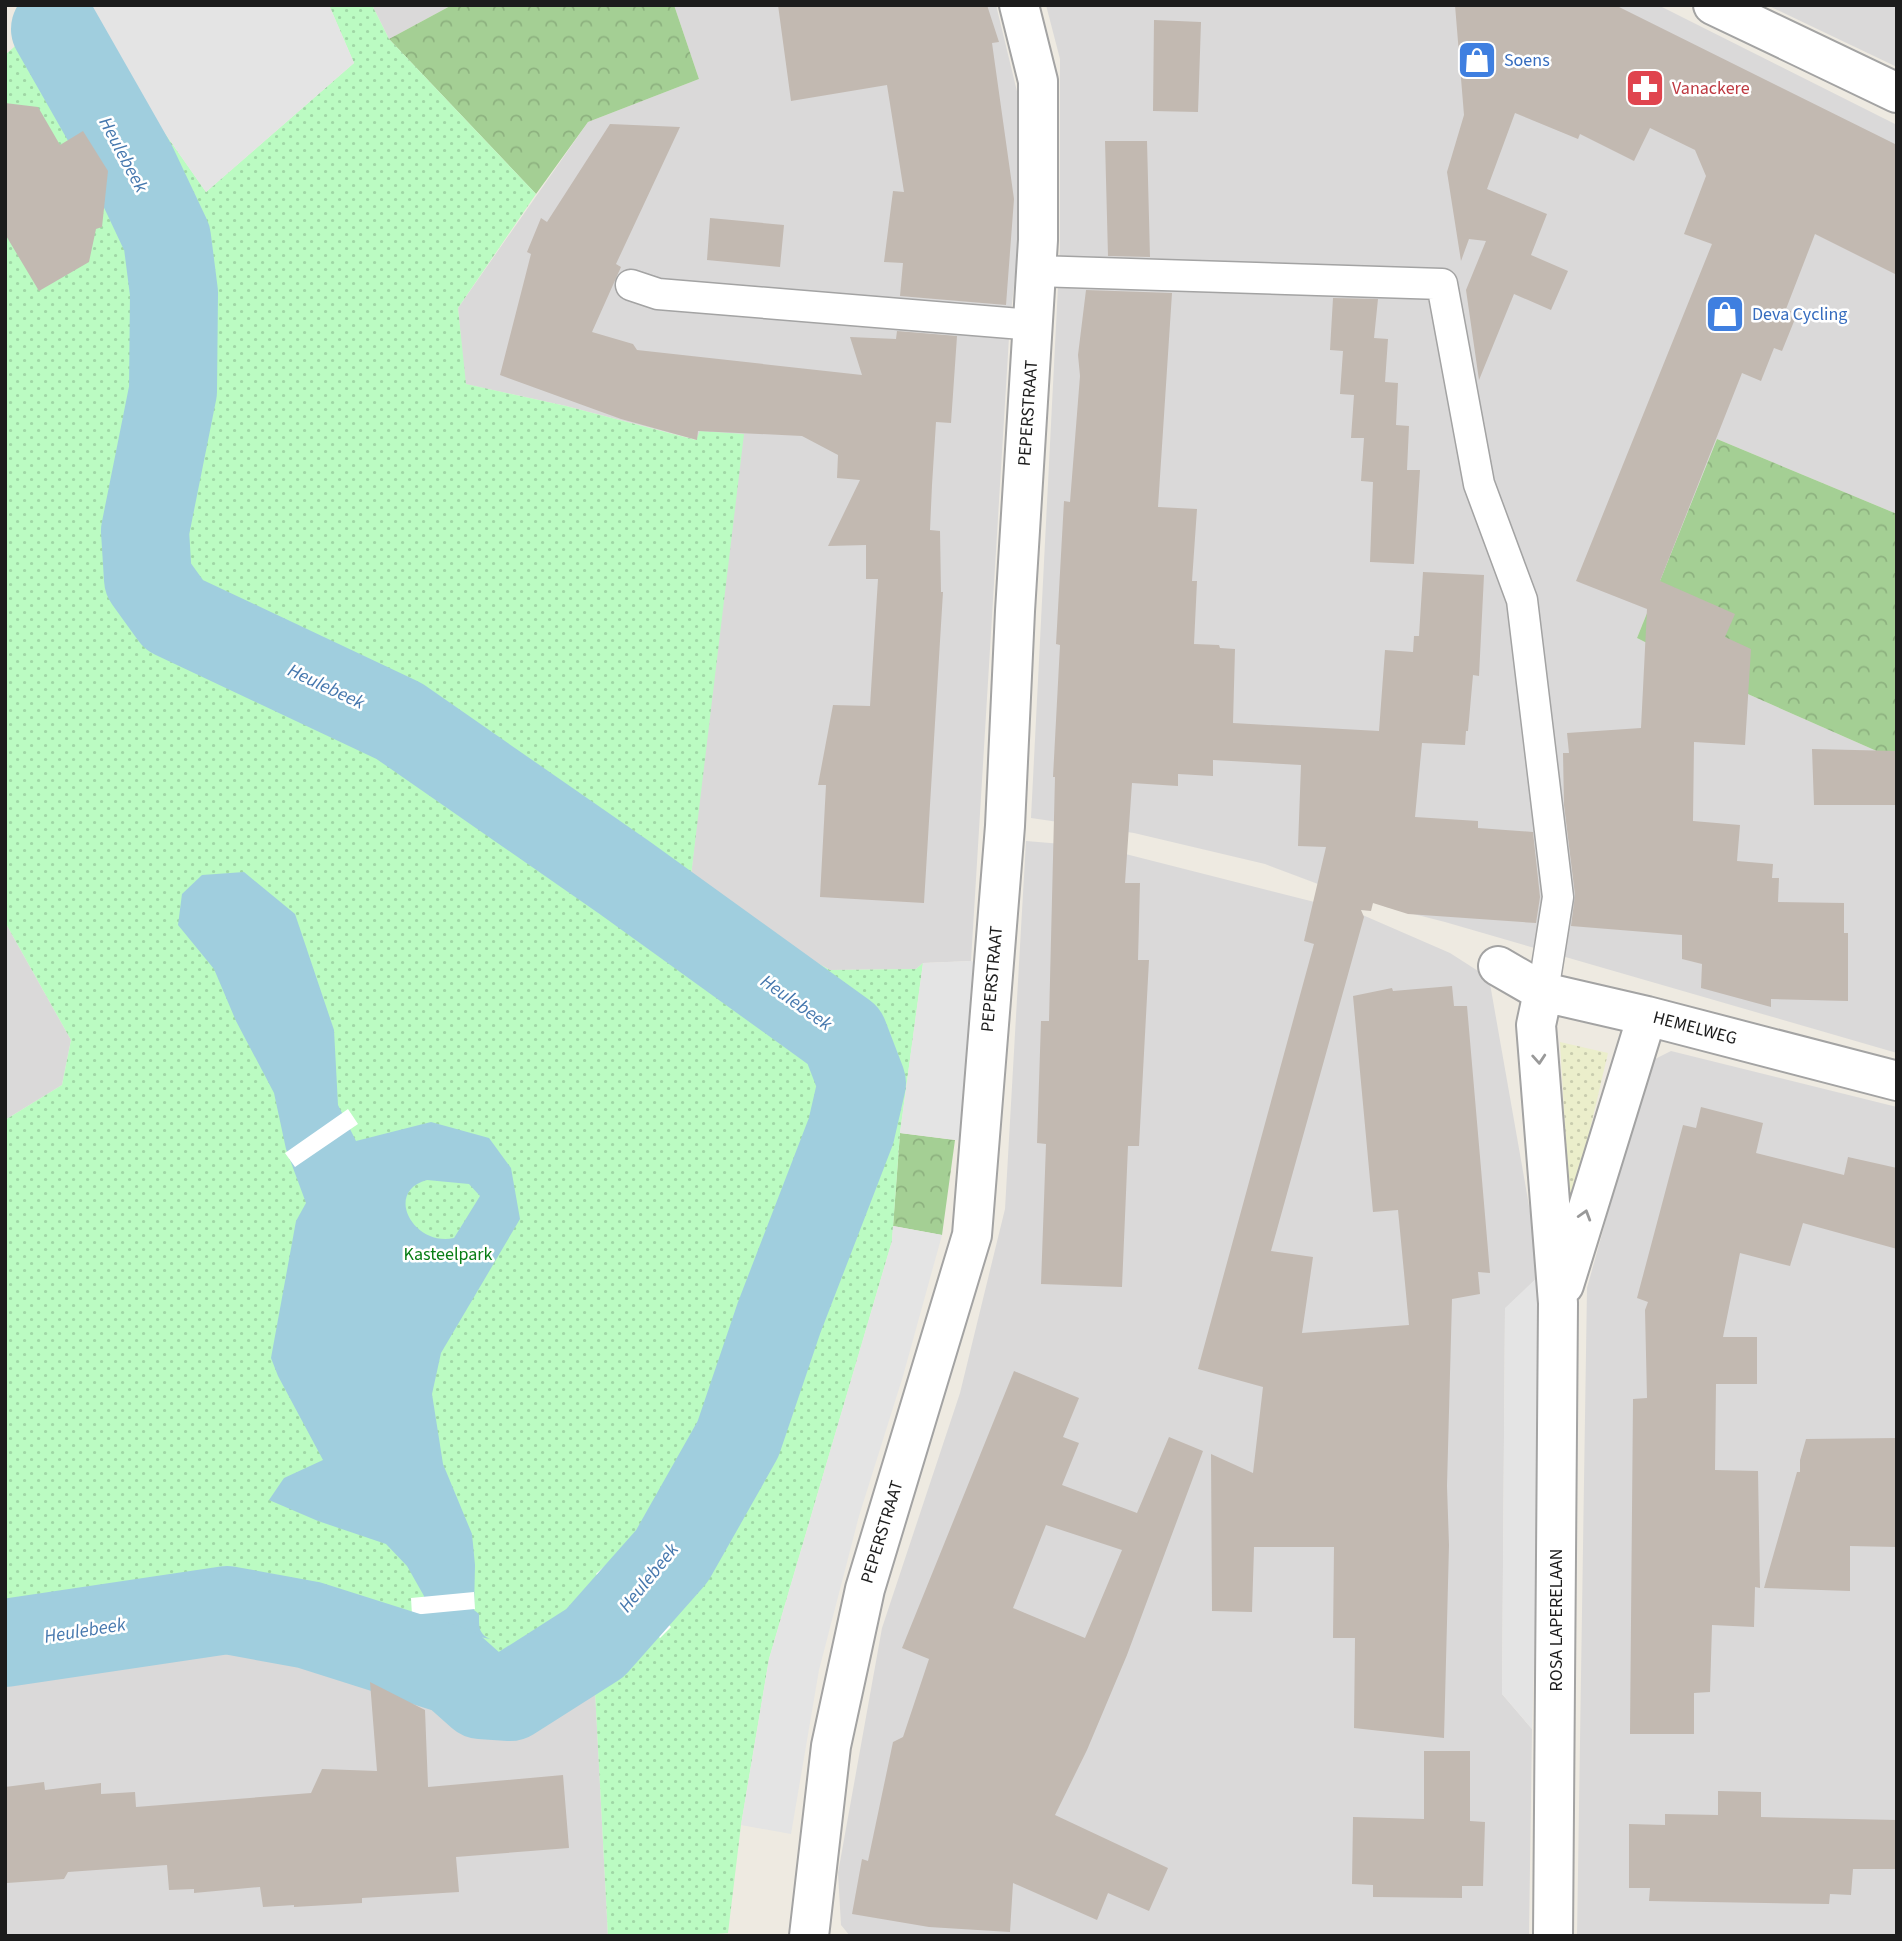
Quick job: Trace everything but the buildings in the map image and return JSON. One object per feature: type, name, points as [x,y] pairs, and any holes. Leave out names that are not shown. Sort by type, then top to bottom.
[{"type":"street","name":"PEPERSTRAAT","points":[[809,1936],[831,1746],[865,1589],[972,1235],[1005,826],[1036,271],[1038,81],[1019,5]]},
{"type":"street","points":[[1713,5],[1897,93]]},
{"type":"street","name":"HEMELWEG","points":[[1498,965],[1543,992],[1897,1081]]},
{"type":"street","name":"ROSA LAPERELAAN","points":[[1543,992],[1536,1025],[1558,1303],[1553,1936]]},
{"type":"street","name":"ROSA LAPERELAAN","points":[[1558,1303],[1647,1016]]},
{"type":"lane","points":[[1036,271],[1442,284],[1479,484],[1522,600],[1558,898],[1543,992]]},
{"type":"lane","points":[[631,285],[658,294],[1033,325]]},
{"type":"shaded area","points":[[75,5],[329,5],[354,63],[206,192]]},
{"type":"shaded area","points":[[372,5],[452,5],[389,39]]},
{"type":"shaded area","points":[[674,5],[996,5],[1030,145],[1010,321],[971,961],[923,963],[916,969],[830,970],[779,942],[691,876],[705,743],[697,440],[566,406],[465,384],[458,308],[588,122],[699,79]]},
{"type":"shaded area","points":[[1046,5],[1658,5],[1897,125],[1897,514],[1717,439],[1637,638],[1750,695],[1897,760],[1897,1053],[1386,907],[1353,892],[1318,884],[1265,864],[1134,833],[1031,818],[1060,247],[1060,59]]},
{"type":"shaded area","points":[[1767,5],[1897,5],[1897,67]]},
{"type":"shaded area","points":[[1026,841],[1098,847],[1358,913],[1450,953],[1489,978],[1541,1274],[1505,1309],[1502,1694],[1532,1729],[1529,1936],[850,1936],[841,1925],[838,1873],[882,1628],[960,1393],[1005,1209]]},
{"type":"shaded area","points":[[5,922],[71,1040],[62,1085],[5,1120]]},
{"type":"shaded area","points":[[923,963],[991,963],[980,1143],[900,1133]]},
{"type":"shaded area","points":[[1671,1051],[1897,1107],[1897,1936],[1577,1936],[1587,1288],[1646,1076],[1653,1060]]},
{"type":"shaded area","points":[[893,1226],[942,1235],[903,1376],[859,1516],[819,1670],[791,1834],[741,1825],[769,1659],[892,1241]]},
{"type":"shaded area","points":[[1541,1274],[1545,1301],[1532,1729],[1502,1694],[1505,1308]]},
{"type":"shaded area","points":[[256,1645],[383,1672],[467,1729],[537,1724],[595,1690],[608,1936],[5,1936],[5,1671],[150,1648]]},
{"type":"green space","name":"Kasteelpark","points":[[62,5],[75,5],[206,192],[354,63],[329,5],[372,5],[389,39],[536,194],[458,308],[466,384],[566,406],[696,440],[700,431],[744,434],[691,876],[779,942],[830,970],[916,969],[923,963],[900,1133],[892,1241],[769,1659],[741,1825],[728,1933],[608,1936],[595,1691],[537,1724],[499,1734],[467,1729],[383,1672],[256,1645],[150,1648],[5,1671],[5,1120],[62,1085],[71,1040],[5,922],[5,55]]},
{"type":"green space","points":[[452,5],[674,5],[699,79],[588,122],[536,194],[389,39]]},
{"type":"green space","points":[[1717,439],[1897,514],[1897,760],[1750,695],[1637,638]]},
{"type":"green space","points":[[1560,1042],[1608,1053],[1570,1214]]},
{"type":"green space","points":[[900,1133],[955,1140],[942,1235],[893,1226]]},
{"type":"water","points":[[244,872],[295,914],[334,1030],[338,1105],[356,1141],[431,1122],[489,1138],[511,1168],[520,1219],[441,1353],[432,1394],[443,1464],[472,1534],[475,1565],[474,1610],[479,1614],[481,1632],[490,1639],[399,1621],[415,1619],[420,1615],[424,1596],[407,1566],[386,1544],[318,1521],[269,1500],[284,1478],[323,1460],[271,1358],[296,1221],[306,1203],[286,1149],[274,1093],[236,1021],[214,969],[178,925],[182,894],[202,875]],"holes":[[[427,1180],[469,1184],[480,1196],[454,1238],[440,1239],[427,1234],[416,1227],[409,1217],[407,1195],[414,1186]]]},
{"type":"pier","points":[[189,235],[188,281],[174,284],[147,301],[135,314],[136,268],[151,265],[178,248]]},
{"type":"pier","points":[[348,1109],[358,1124],[295,1167],[285,1153]]},
{"type":"pier","points":[[608,1563],[671,1627],[660,1638],[596,1574]]},
{"type":"pier","points":[[474,1592],[475,1609],[412,1615],[411,1598]]},
{"type":"waterway","name":"Heulebeek","points":[[5,1643],[227,1610],[309,1625],[454,1671],[481,1695],[510,1697],[595,1643],[672,1556],[738,1439],[779,1318],[851,1131],[862,1083],[844,1036],[625,878],[399,721],[174,615],[148,579],[145,531],[173,391],[174,293],[167,238],[133,166],[55,29]]},
{"type":"place","name":"Soens","points":[[1477,60]]},
{"type":"place","name":"Vanackere","points":[[1645,88]]},
{"type":"place","name":"Deva Cycling","points":[[1725,314]]}]
